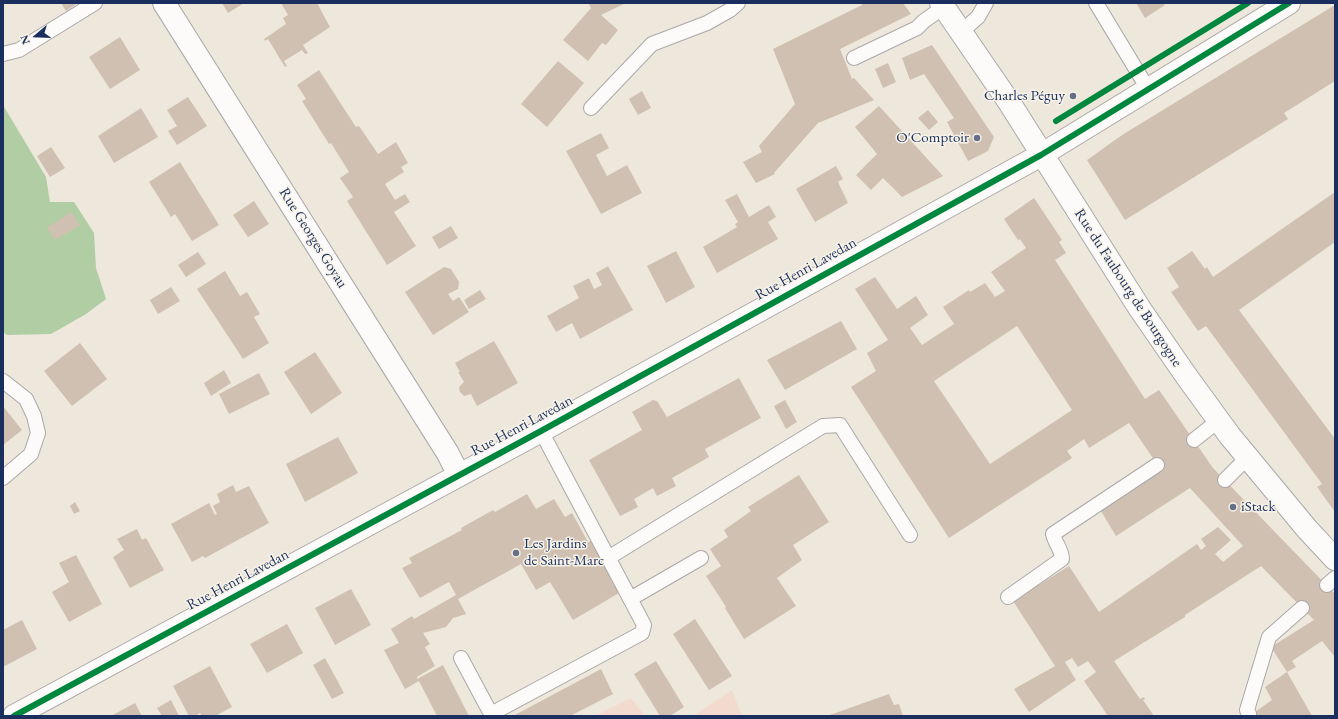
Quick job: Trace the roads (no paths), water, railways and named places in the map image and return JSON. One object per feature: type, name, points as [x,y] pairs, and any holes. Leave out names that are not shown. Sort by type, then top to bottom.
[{"type":"street","name":"Rue Georges Goyau","points":[[164,3],[447,452],[460,475]]},
{"type":"street","name":"Rue Henri Lavedan","points":[[14,716],[541,431],[1042,155],[1289,3]]},
{"type":"street","name":"Rue du Faubourg de Bourgogne","points":[[943,5],[1009,102],[1140,309],[1218,420],[1307,529],[1335,559]]},
{"type":"lane","points":[[3,54],[19,50],[95,3]]},
{"type":"lane","points":[[591,108],[652,44],[707,23],[730,10],[738,3]]},
{"type":"lane","points":[[961,32],[978,17],[986,3]]},
{"type":"lane","points":[[1096,3],[1148,89]]},
{"type":"lane","points":[[854,58],[917,28],[943,5]]},
{"type":"lane","points":[[3,381],[26,399],[34,416],[38,433],[31,454],[3,478]]},
{"type":"lane","points":[[1194,440],[1218,420]]},
{"type":"lane","points":[[608,558],[823,426],[840,425],[910,535]]},
{"type":"lane","points":[[461,658],[491,714],[642,633],[644,625],[541,431]]},
{"type":"lane","points":[[1225,480],[1248,458]]},
{"type":"lane","points":[[1008,597],[1062,559],[1062,553],[1054,541],[1053,534],[1157,464]]},
{"type":"lane","points":[[630,599],[701,558]]},
{"type":"lane","points":[[1249,714],[1247,710],[1269,637],[1302,608]]},
{"type":"place","name":"Charles Péguy","points":[[1073,96]]},
{"type":"place","name":"O'Comptoir","points":[[977,138]]},
{"type":"place","name":"iStack","points":[[1233,507]]},
{"type":"place","name":"Les Jardins de Saint-Marc","points":[[516,553]]}]
